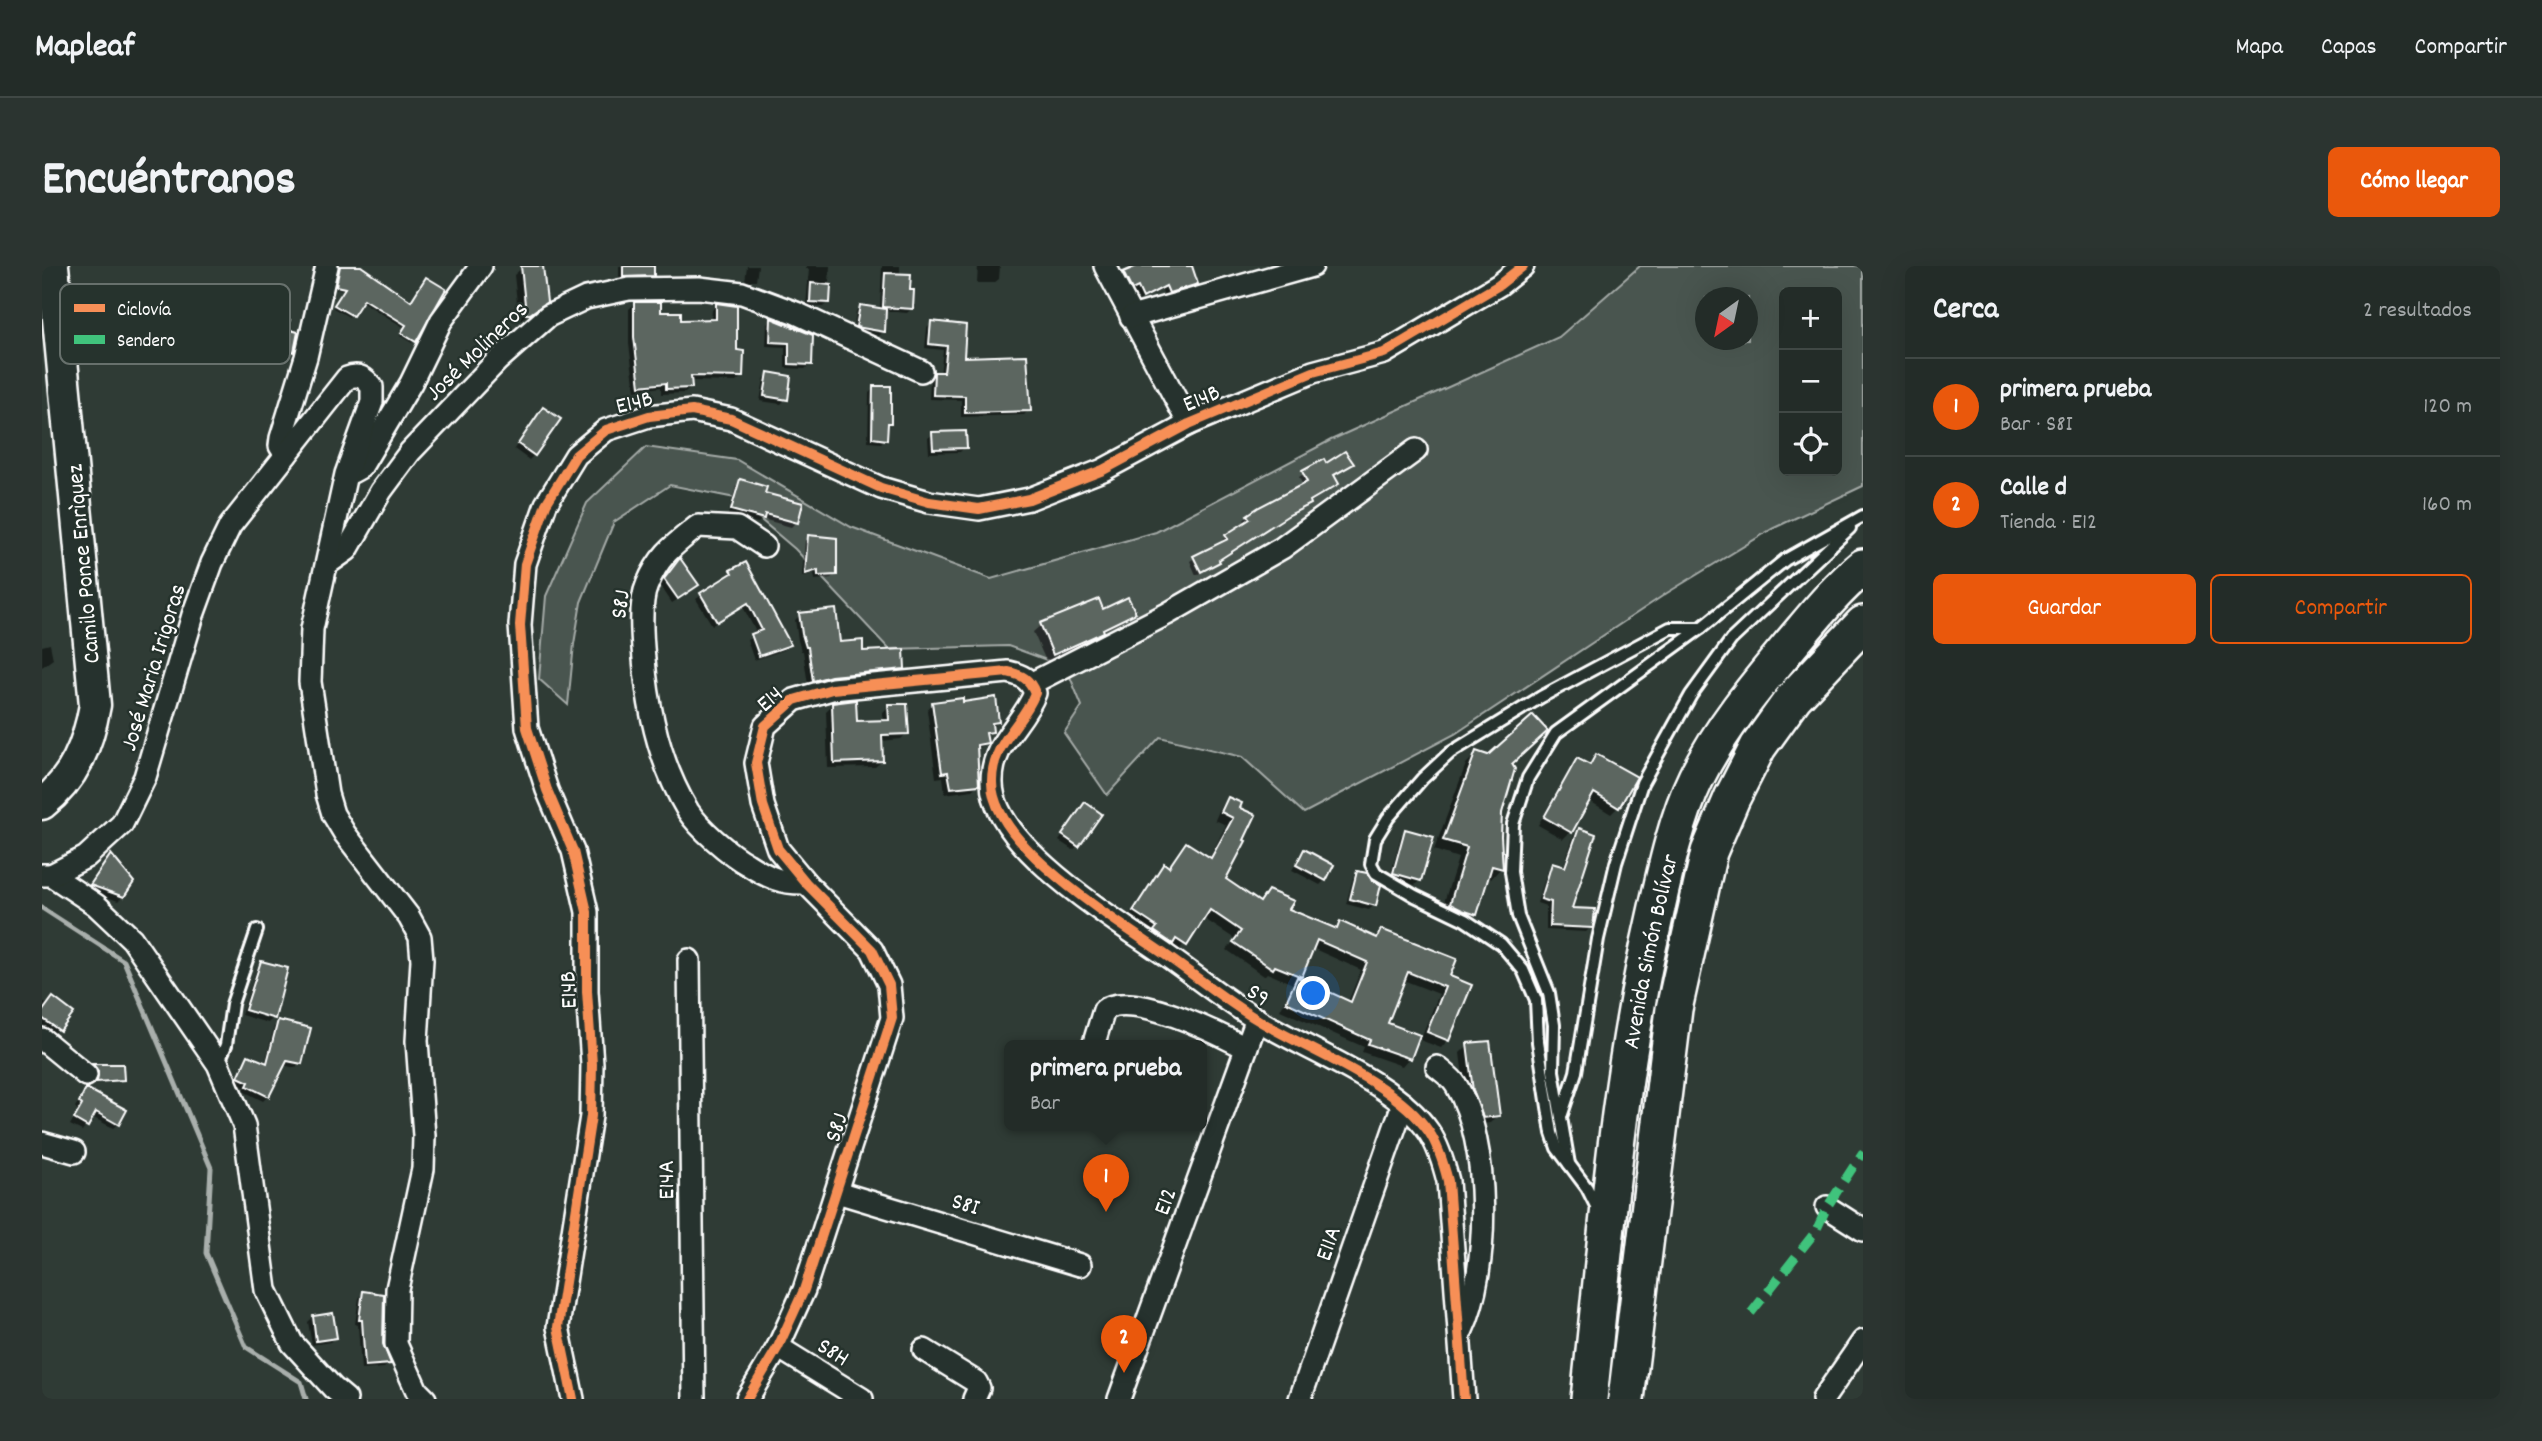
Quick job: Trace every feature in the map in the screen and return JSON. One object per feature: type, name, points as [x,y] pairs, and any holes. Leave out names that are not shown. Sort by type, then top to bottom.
[{"type":"highway","name":"Avenida Simón Bolívar","points":[[1589,1399],[1607,1228],[1637,993],[1676,834],[1695,780],[1721,735],[1761,679],[1839,587],[1863,567]]},
{"type":"highway","name":"Avenida Simón Bolívar","points":[[1626,1399],[1674,1009],[1709,852],[1758,747],[1794,696],[1863,624]]},
{"type":"main road","name":"Camilo Ponce Enrìquez","points":[[53,266],[60,339]]},
{"type":"main road","name":"Camilo Ponce Enrìquez","points":[[42,804],[54,795],[80,758],[90,731],[95,705],[62,364]]},
{"type":"street","points":[[286,455],[280,446],[281,438],[306,357],[327,266]]},
{"type":"street","points":[[415,1396],[396,1344],[397,1289],[423,1170],[424,1136],[417,1041],[422,960],[420,937],[409,917],[345,834],[333,814],[327,794],[310,682],[312,629],[346,474],[361,467],[411,383],[441,321],[481,266]]},
{"type":"street","points":[[1105,266],[1189,424]]},
{"type":"street","points":[[1131,317],[1312,266]]},
{"type":"street","name":"E14B","points":[[573,1399],[558,1327],[591,1116],[587,912],[573,851],[547,790],[527,728],[520,625],[525,564],[546,504],[576,455],[606,430],[649,416],[692,411],[731,419],[881,488],[929,502],[979,509],[1029,499],[1103,470],[1189,424],[1313,372],[1384,353],[1499,285],[1523,266]]},
{"type":"street","name":"José Molineros","points":[[327,564],[347,550],[381,491],[410,452],[497,361],[548,316],[586,298],[629,289],[699,288],[742,293],[796,313],[921,371]]},
{"type":"street","name":"José Maria Irigoras","points":[[46,875],[86,857],[122,824],[145,777],[166,701],[212,563],[230,526],[347,378],[354,375],[362,377],[373,387],[372,402],[346,474]]},
{"type":"street","points":[[1032,683],[1167,614],[1282,548],[1416,450]]},
{"type":"street","name":"S8J","points":[[747,1399],[778,1347],[804,1290],[891,1018],[889,985],[872,950],[806,883],[787,884],[768,878],[730,854],[689,812],[664,757],[647,695],[641,632],[645,587],[665,551],[698,526],[737,528],[764,546]]},
{"type":"street","name":"E14","points":[[806,883],[778,849],[763,805],[756,763],[765,726],[794,700],[832,689],[1008,672],[1022,675],[1032,683]]},
{"type":"street","name":"S9","points":[[1032,683],[1035,693],[1030,706],[1009,732],[996,755],[992,782],[996,807],[1021,842],[1063,883],[1257,1019],[1353,1072],[1403,1104],[1429,1132],[1438,1148],[1448,1181],[1464,1399]]},
{"type":"street","points":[[46,875],[96,905],[132,939],[218,1064],[243,1125],[266,1290],[292,1343],[332,1388],[346,1399]]},
{"type":"street","name":"E14A","points":[[688,960],[694,1399]]},
{"type":"street","points":[[1095,1040],[1104,1010],[1118,1004],[1177,1017],[1247,1048]]},
{"type":"street","name":"E12","points":[[1119,1399],[1257,1019]]},
{"type":"street","points":[[42,1039],[86,1075]]},
{"type":"street","points":[[1437,1066],[1456,1083],[1468,1112],[1478,1152],[1483,1199],[1482,1240],[1473,1301],[1460,1335]]},
{"type":"street","name":"E11A","points":[[1300,1399],[1403,1104]]},
{"type":"street","points":[[42,1143],[74,1152]]},
{"type":"street","name":"S8I","points":[[837,1192],[1080,1265]]},
{"type":"street","points":[[1827,1207],[1863,1230]]},
{"type":"street","points":[[1824,1399],[1863,1341]]},
{"type":"street","name":"S8H","points":[[778,1347],[862,1399]]},
{"type":"street","points":[[924,1350],[976,1382],[979,1388],[974,1399]]},
{"type":"lane","points":[[1569,1164],[1553,1071],[1554,1025],[1549,993],[1518,916],[1511,872],[1513,824],[1528,778],[1556,733],[1701,628],[1785,560],[1863,516]]},
{"type":"lane","points":[[1562,1114],[1576,1072],[1598,939],[1616,863],[1642,783],[1691,695],[1731,640],[1863,516]]},
{"type":"lane","points":[[1607,1228],[1587,1188],[1558,1148],[1552,1133],[1538,1042],[1536,1000],[1523,971],[1502,944],[1465,920],[1415,897],[1376,873],[1371,864],[1375,839],[1388,818],[1422,779],[1450,753],[1541,697],[1670,628],[1701,628]]},
{"type":"lane","points":[[218,1064],[226,1045],[232,1004],[257,930]]},
{"type":"shaded area","points":[[1640,266],[1863,266],[1863,486],[1772,529],[1667,593],[1455,734],[1304,813],[1242,757],[1160,737],[1107,795],[1064,733],[1082,706],[1066,667],[1008,646],[889,649],[795,549],[735,498],[670,485],[614,522],[581,602],[568,705],[539,679],[546,596],[587,503],[646,447],[737,460],[851,527],[991,579],[1156,532],[1331,440],[1559,337]]},
{"type":"building","points":[[340,266],[361,266],[411,301],[426,277],[446,289],[416,342],[401,333],[406,325],[364,299],[353,316],[334,305],[345,288],[336,286]]},
{"type":"building","points":[[521,266],[543,266],[547,302],[530,314],[526,314]]},
{"type":"building","points":[[623,266],[654,266],[654,276],[623,277]]},
{"type":"building","points":[[1137,266],[1192,266],[1198,284],[1169,293],[1166,286],[1143,298],[1138,287],[1132,290],[1123,272]]},
{"type":"building","points":[[885,273],[911,274],[913,309],[883,307]]},
{"type":"building","points":[[811,283],[831,285],[830,303],[810,302]]},
{"type":"building","points":[[634,302],[661,302],[661,312],[681,312],[681,320],[716,319],[716,303],[737,306],[737,350],[744,351],[743,377],[691,376],[692,388],[666,389],[666,383],[640,386],[634,337]]},
{"type":"building","points":[[860,305],[886,309],[885,332],[856,327]]},
{"type":"building","points":[[771,318],[813,335],[812,365],[789,364],[789,343],[770,342]]},
{"type":"building","points":[[931,321],[966,325],[964,357],[1027,355],[1031,411],[965,413],[965,396],[933,395],[934,372],[944,372],[947,346],[929,344]]},
{"type":"building","points":[[290,330],[298,332],[294,352],[290,351]]},
{"type":"building","points":[[768,372],[791,376],[788,400],[764,396]]},
{"type":"building","points":[[873,386],[891,386],[891,423],[888,423],[887,440],[872,438]]},
{"type":"building","points":[[543,407],[561,419],[535,456],[518,444]]},
{"type":"building","points":[[966,431],[967,448],[933,449],[932,432]]},
{"type":"building","points":[[1345,451],[1354,464],[1334,475],[1339,484],[1201,572],[1193,556],[1228,539],[1225,535],[1250,519],[1247,515],[1259,507],[1307,482],[1302,471],[1324,459],[1326,463]]},
{"type":"building","points":[[740,479],[767,487],[765,493],[803,503],[798,523],[765,514],[764,519],[731,510]]},
{"type":"building","points":[[808,535],[837,538],[837,575],[818,576],[818,570],[805,574]]},
{"type":"building","points":[[680,558],[699,585],[678,599],[664,579]]},
{"type":"building","points":[[746,562],[791,645],[759,656],[751,634],[762,630],[748,603],[717,622],[700,593],[732,573],[730,570]]},
{"type":"building","points":[[1128,597],[1136,613],[1103,629],[1104,632],[1053,655],[1040,623],[1099,599],[1103,609]]},
{"type":"building","points":[[836,609],[840,642],[863,640],[863,651],[904,649],[905,669],[831,676],[813,681],[799,613]]},
{"type":"building","points":[[996,697],[999,722],[992,723],[993,732],[986,733],[988,743],[977,745],[979,785],[951,788],[948,772],[942,773],[932,702],[963,698],[963,702]]},
{"type":"building","points":[[856,700],[857,721],[889,720],[888,704],[907,704],[909,734],[882,735],[883,761],[834,763],[832,703]]},
{"type":"building","points":[[1533,715],[1548,731],[1512,764],[1515,769],[1502,813],[1503,869],[1492,866],[1477,915],[1450,904],[1467,847],[1443,840],[1476,751],[1488,755]]},
{"type":"building","points":[[1596,754],[1637,777],[1619,808],[1594,793],[1572,833],[1544,817],[1577,758],[1590,765]]},
{"type":"building","points":[[1228,797],[1242,803],[1240,808],[1256,815],[1226,879],[1260,902],[1268,890],[1294,901],[1289,909],[1337,929],[1340,921],[1377,938],[1381,929],[1457,959],[1450,976],[1472,985],[1449,1041],[1427,1032],[1445,987],[1408,972],[1388,1023],[1420,1035],[1411,1059],[1368,1044],[1370,1040],[1286,1002],[1297,977],[1351,1002],[1367,962],[1317,940],[1302,977],[1275,966],[1273,969],[1233,942],[1241,931],[1210,910],[1187,946],[1176,939],[1173,944],[1154,931],[1157,927],[1133,911],[1164,863],[1169,867],[1186,842],[1211,858],[1233,818],[1221,812]]},
{"type":"building","points":[[1085,802],[1102,814],[1079,847],[1062,835]]},
{"type":"building","points":[[1579,828],[1596,834],[1572,908],[1595,909],[1593,928],[1550,926],[1551,902],[1541,899],[1552,863],[1565,867]]},
{"type":"building","points":[[1405,829],[1434,837],[1421,881],[1393,873]]},
{"type":"building","points":[[1304,849],[1334,865],[1326,881],[1296,865]]},
{"type":"building","points":[[111,854],[134,882],[124,897],[90,885]]},
{"type":"building","points":[[1357,871],[1367,873],[1381,885],[1376,906],[1350,899]]},
{"type":"building","points":[[261,961],[288,968],[275,1019],[245,1010]]},
{"type":"building","points":[[53,997],[74,1013],[60,1031],[42,1018],[42,1012]]},
{"type":"building","points":[[278,1020],[311,1028],[302,1064],[287,1061],[269,1097],[247,1086],[249,1082],[238,1077],[248,1055],[267,1063]]},
{"type":"building","points":[[1490,1041],[1500,1116],[1483,1118],[1473,1091],[1467,1043]]},
{"type":"building","points":[[93,1064],[123,1064],[124,1080],[97,1082],[98,1071]]},
{"type":"building","points":[[86,1088],[127,1110],[119,1125],[96,1112],[88,1127],[74,1119],[82,1105],[79,1102]]},
{"type":"building","points":[[363,1291],[384,1294],[383,1344],[391,1364],[365,1366],[362,1320],[359,1320]]},
{"type":"building","points":[[333,1313],[337,1338],[316,1341],[313,1316]]},
{"type":"waterway","points":[[42,908],[124,961],[211,1168],[206,1253],[246,1347],[301,1382],[306,1399]]},
{"type":"marked path","points":[[1751,1313],[1816,1231],[1827,1207],[1863,1152]]},
{"type":"cycle path","points":[[573,1399],[558,1327],[591,1116],[587,912],[573,851],[547,790],[527,728],[520,625],[525,564],[546,504],[576,455],[606,430],[649,416],[692,411],[731,419],[881,488],[929,502],[979,509],[1029,499],[1103,470],[1189,424],[1313,372],[1384,353],[1499,285],[1523,266]]},
{"type":"cycle path","points":[[747,1399],[778,1347],[804,1290],[892,1018],[889,985],[872,950],[806,883],[778,849],[763,805],[756,763],[765,726],[794,700],[832,689],[1008,672],[1025,678],[1035,693],[1002,744],[993,767],[992,781],[997,806],[1012,831],[1034,856],[1090,903],[1235,1005],[1395,1097],[1429,1132],[1443,1162],[1448,1181],[1464,1399]]},
{"type":"place","name":"primera prueba","points":[[1106,1212]]},
{"type":"place","name":"Calle d","points":[[1124,1373]]}]
